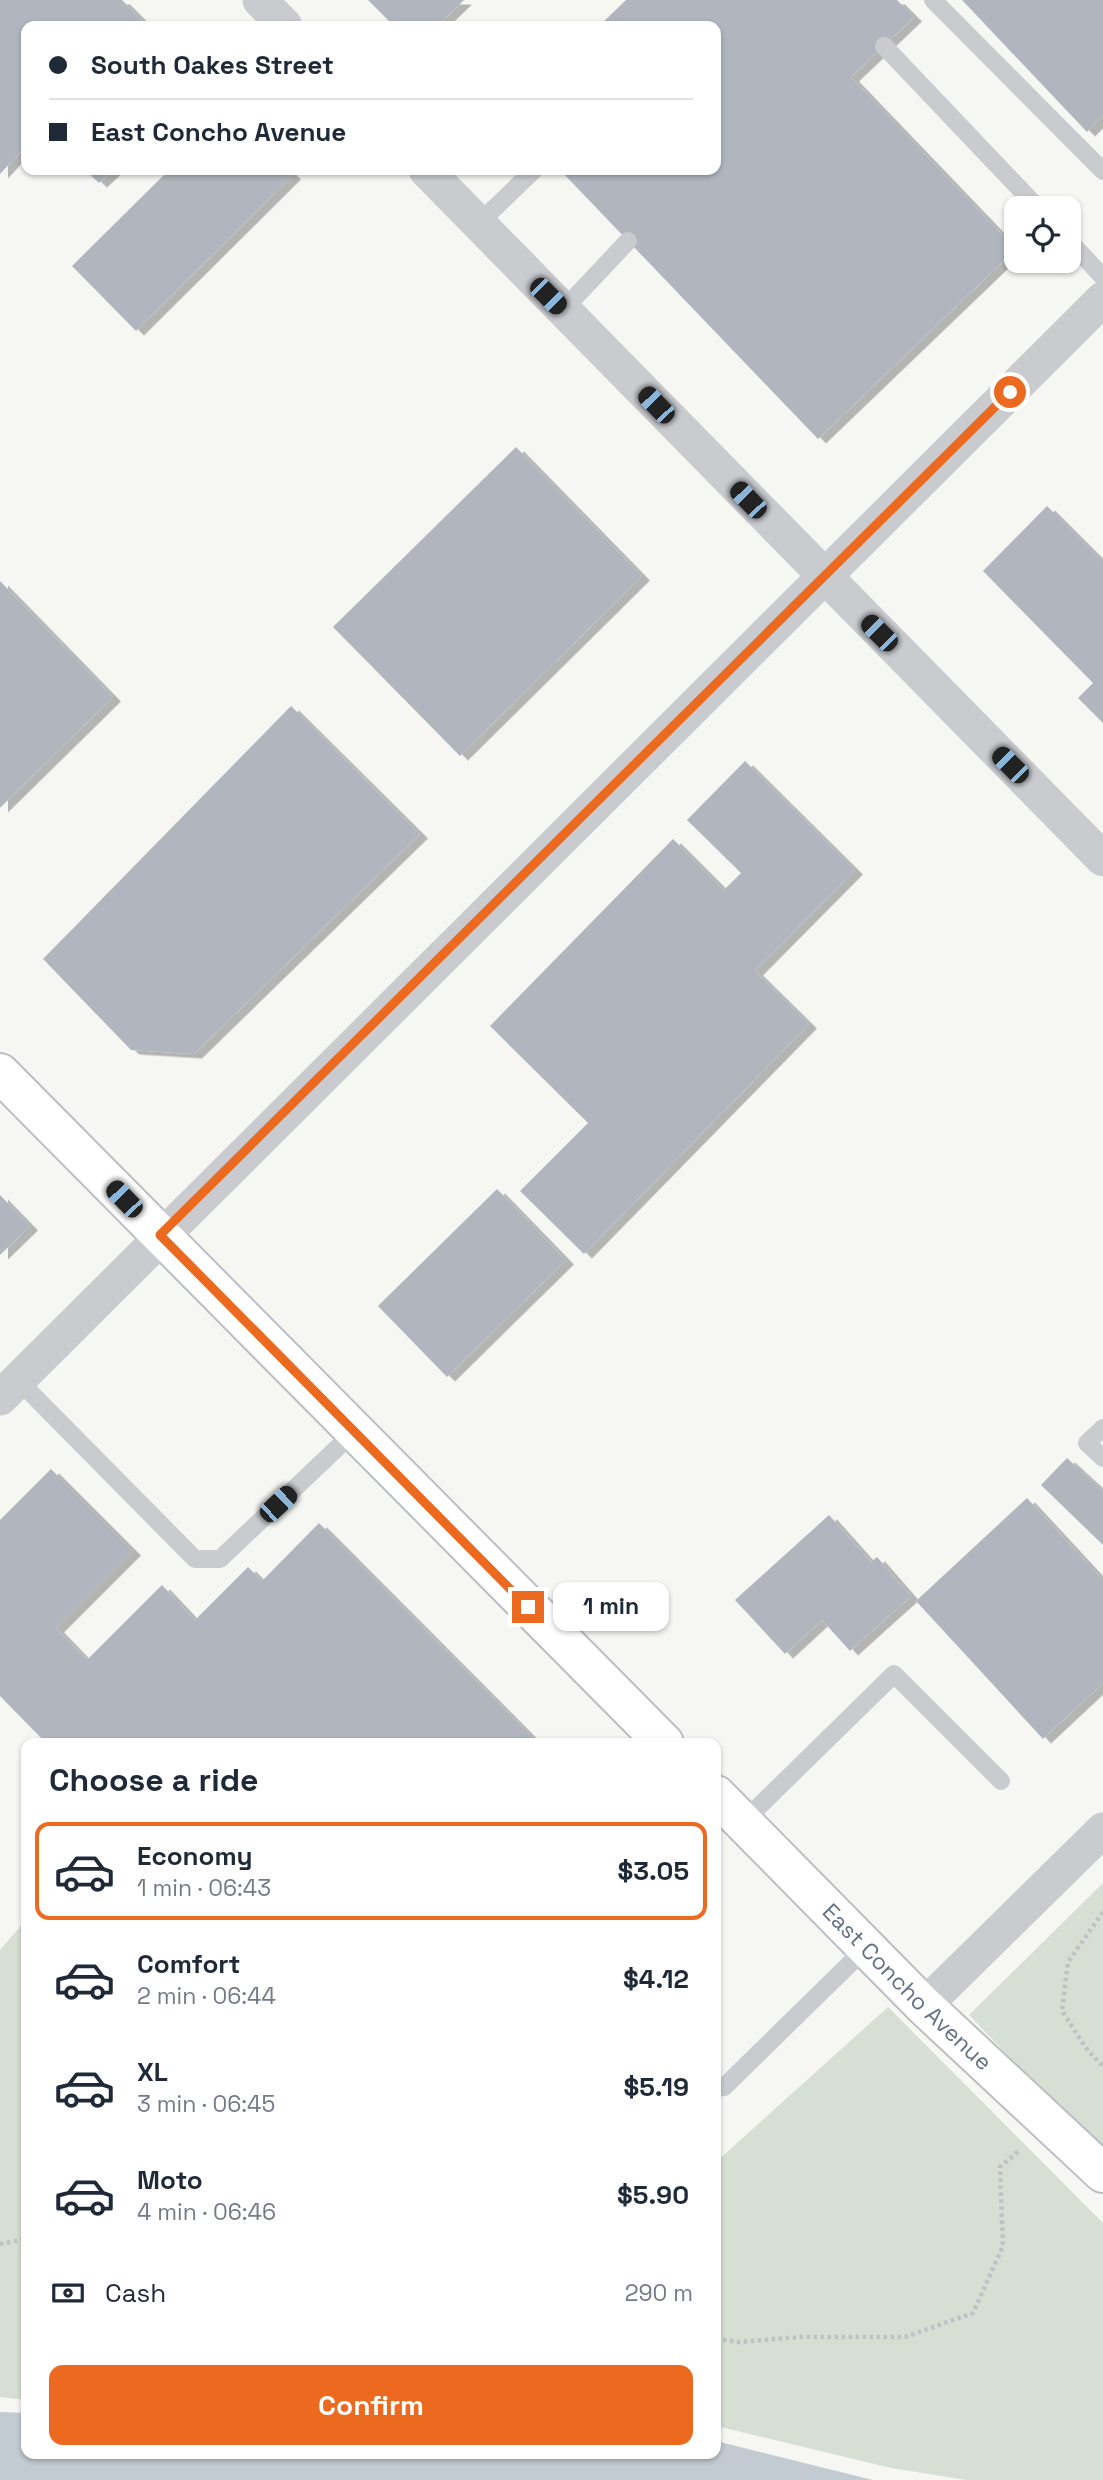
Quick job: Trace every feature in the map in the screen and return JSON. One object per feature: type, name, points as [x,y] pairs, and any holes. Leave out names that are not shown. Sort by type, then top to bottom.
[{"type":"street","points":[[260,0],[280,21]]},
{"type":"street","points":[[431,175],[1103,859]]},
{"type":"street","points":[[9,1389],[160,1235],[1103,299]]},
{"type":"street","points":[[0,1073],[659,1738]]},
{"type":"street","name":"East Concho Avenue","points":[[721,1800],[868,1946],[924,2006],[1103,2173]]},
{"type":"street","points":[[924,2006],[1103,1830]]},
{"type":"lane","points":[[933,0],[1103,171]]},
{"type":"lane","points":[[884,46],[1027,196]]},
{"type":"lane","points":[[478,224],[529,175]]},
{"type":"lane","points":[[563,310],[628,241]]},
{"type":"lane","points":[[1081,254],[1103,277]]},
{"type":"lane","points":[[9,1389],[194,1559],[220,1559],[354,1432]]},
{"type":"lane","points":[[1103,1428],[1087,1443],[1103,1458]]},
{"type":"lane","points":[[743,1822],[894,1674],[1001,1782]]},
{"type":"lane","points":[[721,2087],[868,1946]]},
{"type":"path","points":[[1103,1912],[1068,1962],[1062,2011],[1088,2051],[1103,2066]]},
{"type":"path","points":[[721,2340],[739,2342],[801,2337],[905,2337],[973,2313],[1003,2246],[1000,2167],[1052,2124]]},
{"type":"path","points":[[0,2244],[21,2240]]},
{"type":"shaded area","points":[[1103,1883],[1103,2155],[969,2015]]},
{"type":"shaded area","points":[[21,1926],[21,2399],[0,2397],[0,1950]]},
{"type":"shaded area","points":[[888,2007],[1103,2223],[1103,2480],[966,2480],[891,2468],[721,2427],[721,2157]]},
{"type":"shaded area","points":[[0,2412],[21,2413],[21,2459],[721,2459],[721,2442],[873,2480],[0,2480]]},
{"type":"building","points":[[0,0],[122,0],[143,21],[21,21],[21,151],[0,174]]},
{"type":"building","points":[[368,0],[464,0],[442,21],[389,21]]},
{"type":"building","points":[[626,0],[897,0],[914,17],[851,77],[1004,236],[1004,261],[818,439],[565,175],[721,175],[721,21],[604,21]]},
{"type":"building","points":[[962,0],[1103,0],[1103,116],[1087,132]]},
{"type":"building","points":[[90,175],[108,175],[99,183]]},
{"type":"building","points":[[164,175],[293,175],[136,331],[72,266]]},
{"type":"building","points":[[516,447],[642,576],[460,756],[333,627]]},
{"type":"building","points":[[1047,506],[1103,562],[1103,723],[1078,698],[1093,683],[983,571]]},
{"type":"building","points":[[0,581],[113,697],[0,808]]},
{"type":"building","points":[[291,706],[420,834],[194,1054],[131,1050],[43,959]]},
{"type":"building","points":[[745,761],[855,870],[755,971],[809,1024],[584,1254],[520,1191],[588,1123],[490,1026],[673,839],[724,890],[741,873],[687,820]]},
{"type":"building","points":[[497,1189],[566,1260],[447,1377],[378,1306]]},
{"type":"building","points":[[0,1195],[30,1226],[0,1255]]},
{"type":"building","points":[[1067,1458],[1103,1491],[1103,1545],[1041,1485]]},
{"type":"building","points":[[51,1469],[133,1551],[56,1628],[87,1660],[162,1585],[195,1620],[248,1567],[262,1581],[319,1523],[533,1738],[41,1738],[0,1696],[0,1520]]},
{"type":"building","points":[[1027,1498],[1103,1580],[1103,1683],[1043,1739],[916,1601]]},
{"type":"building","points":[[829,1515],[871,1562],[877,1557],[911,1596],[850,1651],[822,1620],[785,1654],[735,1600]]},
{"type":"route","points":[[528,1607],[160,1235],[1010,392]]}]
